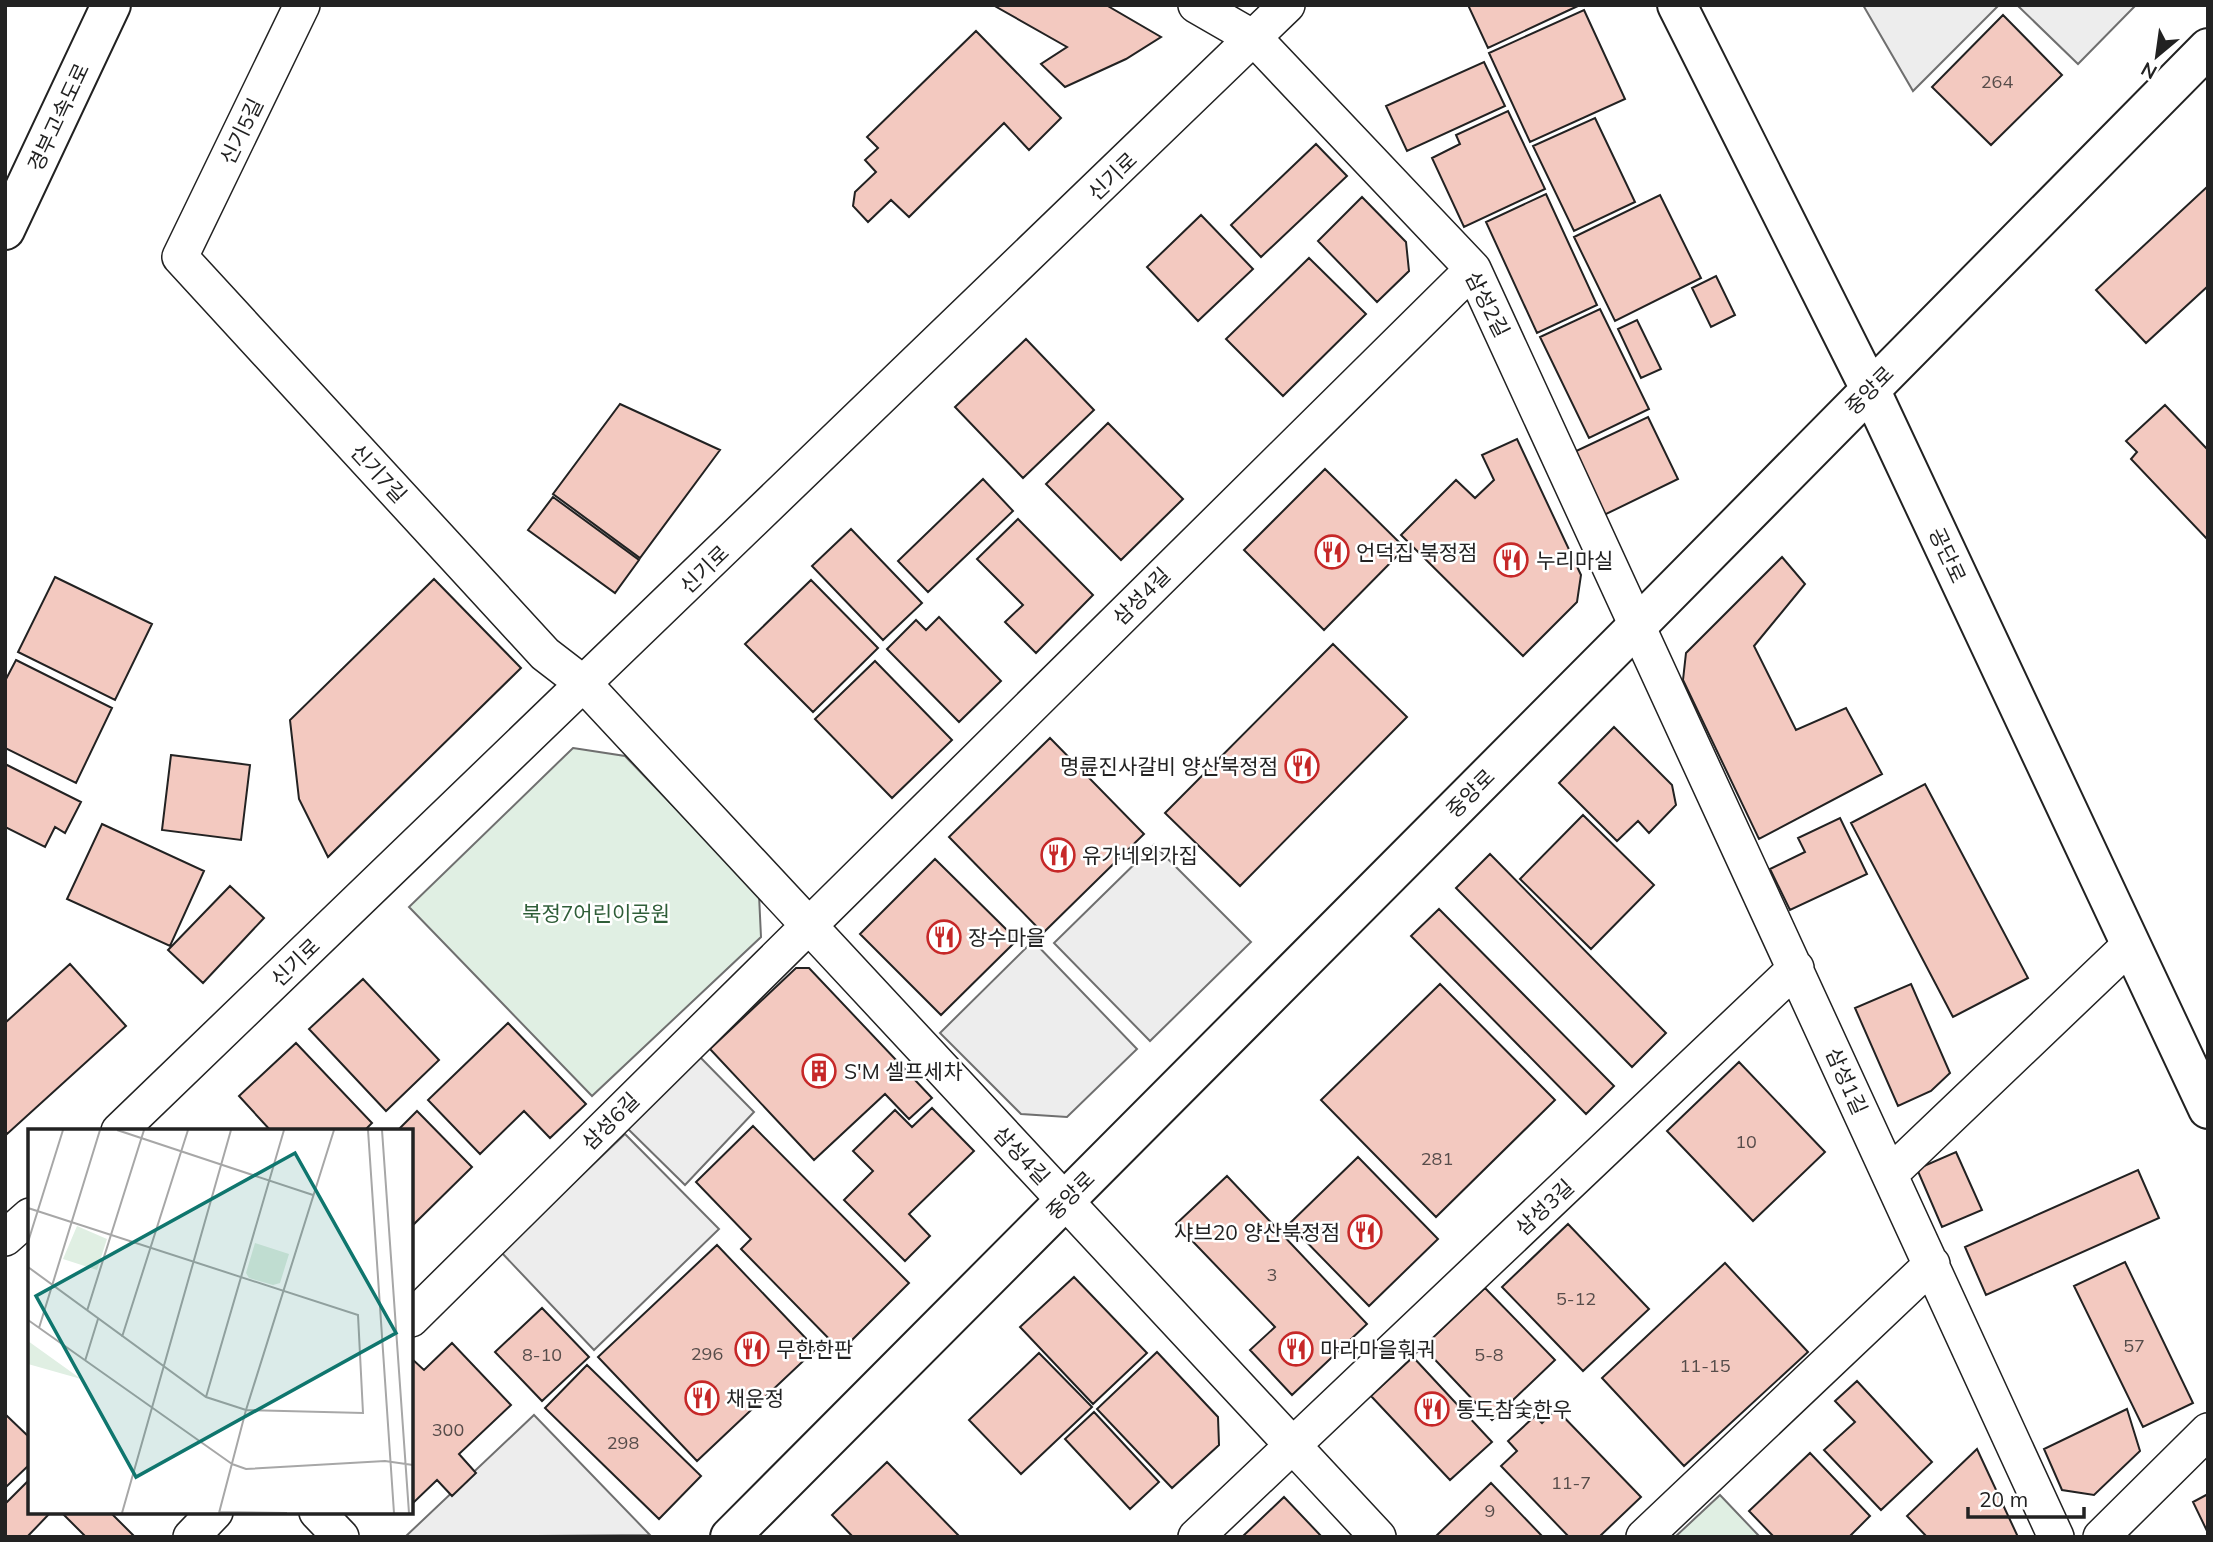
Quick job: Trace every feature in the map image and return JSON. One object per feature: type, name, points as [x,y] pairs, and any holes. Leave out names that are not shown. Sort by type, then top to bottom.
[{"type":"main road","name":"경부고속도로","points":[[5,230],[111,5]]},
{"type":"main road","name":"공단로","points":[[1677,5],[1870,390],[2208,1109]]},
{"type":"main road","name":"중앙로","points":[[730,1537],[2208,48]]},
{"type":"street","name":"신기5길","points":[[180,257],[302,5]]},
{"type":"street","points":[[1196,5],[1255,39]]},
{"type":"street","name":"신기로","points":[[121,1129],[1255,39],[1287,5]]},
{"type":"street","name":"삼성2길","points":[[1255,39],[1473,269],[1638,625]]},
{"type":"street","name":"신기7길","points":[[180,257],[545,654],[584,684]]},
{"type":"street","name":"삼성4길","points":[[809,924],[1473,269]]},
{"type":"street","name":"삼성1길","points":[[1638,625],[2056,1537]]},
{"type":"street","name":"삼성4길","points":[[584,684],[1064,1201]]},
{"type":"street","name":"삼성6길","points":[[413,1316],[809,924]]},
{"type":"street","points":[[1890,1174],[2131,944]]},
{"type":"street","name":"삼성3길","points":[[1196,1537],[1796,968]]},
{"type":"street","points":[[1064,1201],[1378,1537]]},
{"type":"street","points":[[5,1238],[28,1218]]},
{"type":"street","points":[[1644,1537],[1931,1264]]},
{"type":"street","points":[[2101,1537],[2208,1431]]},
{"type":"street","points":[[191,1537],[213,1514]]},
{"type":"street","points":[[319,1514],[341,1537]]},
{"type":"green space","name":"북정7어린이공원","points":[[573,748],[625,756],[759,895],[761,937],[592,1096],[409,907]]},
{"type":"green space","points":[[1720,1495],[1760,1537],[1675,1537]]},
{"type":"shaded area","points":[[1863,5],[1999,5],[1913,91]]},
{"type":"shaded area","points":[[2017,5],[2136,5],[2078,64]]},
{"type":"shaded area","points":[[1154,845],[1251,942],[1150,1041],[1054,943]]},
{"type":"shaded area","points":[[1033,941],[1137,1049],[1067,1117],[1021,1114],[940,1033]]},
{"type":"shaded area","points":[[698,1055],[754,1112],[685,1185],[624,1125]]},
{"type":"shaded area","points":[[625,1134],[719,1229],[594,1350],[501,1252]]},
{"type":"shaded area","points":[[534,1415],[650,1535],[405,1537]]},
{"type":"building","points":[[993,5],[1106,5],[1161,37],[1126,59],[1065,87],[1041,64],[1067,47]]},
{"type":"building","points":[[1468,5],[1580,5],[1488,48]]},
{"type":"building","points":[[1584,10],[1625,99],[1530,142],[1489,53]]},
{"type":"building","points":[[2003,15],[2062,75],[1991,145],[1932,87]]},
{"type":"building","points":[[976,31],[1061,118],[1029,150],[1004,123],[909,217],[891,200],[868,222],[853,206],[855,192],[876,172],[865,160],[878,148],[867,137]]},
{"type":"building","points":[[1484,62],[1505,106],[1407,151],[1386,106]]},
{"type":"building","points":[[1508,111],[1545,189],[1464,227],[1432,158],[1460,144],[1456,135]]},
{"type":"building","points":[[1595,118],[1635,202],[1574,231],[1533,146]]},
{"type":"building","points":[[1316,144],[1347,176],[1261,257],[1231,225]]},
{"type":"building","points":[[2208,186],[2208,286],[2146,343],[2096,290]]},
{"type":"building","points":[[1546,194],[1597,305],[1537,333],[1486,222]]},
{"type":"building","points":[[1660,195],[1701,278],[1615,321],[1574,237]]},
{"type":"building","points":[[1362,197],[1406,242],[1409,271],[1377,302],[1318,241]]},
{"type":"building","points":[[1201,215],[1253,269],[1198,321],[1147,267]]},
{"type":"building","points":[[1309,258],[1366,314],[1283,396],[1226,339]]},
{"type":"building","points":[[1716,276],[1735,315],[1711,327],[1692,288]]},
{"type":"building","points":[[1600,309],[1649,409],[1589,438],[1540,337]]},
{"type":"building","points":[[1637,320],[1661,369],[1641,378],[1618,329]]},
{"type":"building","points":[[1026,339],[1094,410],[1023,478],[955,407]]},
{"type":"building","points":[[620,404],[720,450],[640,558],[553,494]]},
{"type":"building","points":[[2165,405],[2208,450],[2208,540],[2131,459],[2137,452],[2126,441]]},
{"type":"building","points":[[1648,417],[1678,479],[1602,516],[1572,453]]},
{"type":"building","points":[[1108,423],[1183,499],[1121,560],[1046,484]]},
{"type":"building","points":[[1517,439],[1581,575],[1577,602],[1523,656],[1401,535],[1456,480],[1475,498],[1494,480],[1482,455]]},
{"type":"building","points":[[1325,469],[1405,548],[1324,630],[1244,550]]},
{"type":"building","points":[[983,479],[1013,511],[928,592],[898,561]]},
{"type":"building","points":[[553,497],[639,560],[615,593],[528,530]]},
{"type":"building","points":[[1018,519],[1093,595],[1036,653],[1005,622],[1023,605],[977,559]]},
{"type":"building","points":[[851,529],[922,603],[883,640],[812,566]]},
{"type":"building","points":[[1782,557],[1805,584],[1754,646],[1796,730],[1846,708],[1882,774],[1759,839],[1683,680],[1686,653]]},
{"type":"building","points":[[55,577],[152,624],[115,700],[18,652]]},
{"type":"building","points":[[434,579],[521,668],[328,857],[299,799],[290,720]]},
{"type":"building","points":[[811,580],[878,648],[813,712],[745,644]]},
{"type":"building","points":[[939,617],[1001,681],[959,722],[887,649],[916,620],[926,630]]},
{"type":"building","points":[[1333,644],[1407,717],[1240,886],[1165,813]]},
{"type":"building","points":[[16,660],[112,708],[76,783],[5,748],[5,681]]},
{"type":"building","points":[[875,661],[952,740],[892,798],[815,719]]},
{"type":"building","points":[[1614,727],[1672,785],[1676,805],[1649,833],[1638,821],[1617,841],[1559,783]]},
{"type":"building","points":[[1050,738],[1144,834],[1043,933],[949,837]]},
{"type":"building","points":[[171,755],[250,765],[241,840],[162,830]]},
{"type":"building","points":[[5,764],[81,802],[65,833],[55,827],[45,847],[5,827]]},
{"type":"building","points":[[1925,784],[2028,978],[1953,1017],[1851,823]]},
{"type":"building","points":[[1583,815],[1654,885],[1591,949],[1520,879]]},
{"type":"building","points":[[1840,818],[1867,874],[1790,910],[1770,869],[1805,852],[1798,838]]},
{"type":"building","points":[[102,824],[204,871],[170,946],[67,899]]},
{"type":"building","points":[[1490,854],[1666,1033],[1632,1067],[1456,888]]},
{"type":"building","points":[[935,859],[1017,940],[941,1015],[860,934]]},
{"type":"building","points":[[230,886],[264,918],[203,983],[168,950]]},
{"type":"building","points":[[1439,909],[1614,1086],[1586,1114],[1411,936]]},
{"type":"building","points":[[70,964],[126,1026],[7,1134],[5,1023]]},
{"type":"building","name":"S'M 셀프세차","points":[[796,968],[809,968],[932,1098],[909,1119],[885,1094],[814,1160],[710,1049]]},
{"type":"building","points":[[363,979],[439,1060],[386,1111],[309,1029]]},
{"type":"building","points":[[1440,984],[1555,1100],[1436,1217],[1321,1100]]},
{"type":"building","points":[[1911,984],[1950,1073],[1931,1091],[1898,1106],[1855,1008]]},
{"type":"building","points":[[508,1023],[586,1104],[550,1138],[524,1111],[480,1154],[428,1100]]},
{"type":"building","points":[[296,1043],[372,1123],[366,1129],[269,1129],[239,1096]]},
{"type":"building","points":[[1739,1062],[1825,1152],[1753,1221],[1667,1131]]},
{"type":"building","points":[[932,1108],[974,1151],[909,1214],[930,1236],[905,1261],[844,1200],[873,1171],[853,1151],[895,1110],[912,1127]]},
{"type":"building","points":[[417,1111],[472,1167],[413,1225],[413,1129],[399,1129]]},
{"type":"building","points":[[753,1126],[909,1283],[841,1351],[741,1249],[751,1239],[696,1182]]},
{"type":"building","points":[[1956,1152],[1982,1210],[1942,1227],[1917,1169]]},
{"type":"building","points":[[1358,1157],[1438,1239],[1369,1306],[1289,1224]]},
{"type":"building","points":[[2138,1170],[2159,1218],[1986,1295],[1965,1247]]},
{"type":"building","points":[[1227,1176],[1367,1324],[1292,1395],[1250,1350],[1275,1327],[1176,1224]]},
{"type":"building","points":[[1568,1224],[1649,1309],[1583,1371],[1502,1287]]},
{"type":"building","points":[[717,1245],[816,1349],[697,1461],[598,1357]]},
{"type":"building","points":[[2125,1262],[2193,1403],[2143,1427],[2074,1286]]},
{"type":"building","points":[[1725,1263],[1808,1352],[1684,1466],[1602,1378]]},
{"type":"building","points":[[1074,1277],[1147,1353],[1093,1404],[1020,1327]]},
{"type":"building","points":[[1485,1288],[1555,1360],[1492,1420],[1423,1347]]},
{"type":"building","points":[[542,1308],[589,1357],[542,1401],[495,1352]]},
{"type":"building","points":[[452,1343],[511,1405],[459,1454],[476,1473],[452,1496],[437,1480],[413,1503],[413,1360],[424,1370]]},
{"type":"building","points":[[1157,1352],[1218,1417],[1219,1445],[1172,1488],[1097,1409]]},
{"type":"building","points":[[1039,1353],[1092,1407],[1021,1474],[969,1420]]},
{"type":"building","points":[[1413,1357],[1492,1442],[1450,1480],[1371,1396]]},
{"type":"building","points":[[587,1365],[701,1476],[659,1519],[545,1408]]},
{"type":"building","points":[[1857,1381],[1932,1462],[1881,1510],[1824,1450],[1855,1422],[1835,1401]]},
{"type":"building","points":[[1556,1409],[1641,1497],[1599,1537],[1569,1537],[1501,1466],[1517,1451],[1508,1441],[1535,1416],[1542,1423]]},
{"type":"building","points":[[2127,1409],[2140,1451],[2094,1495],[2062,1490],[2044,1449]]},
{"type":"building","points":[[1094,1412],[1159,1482],[1130,1509],[1065,1439]]},
{"type":"building","points":[[5,1414],[28,1436],[28,1466],[5,1488]]},
{"type":"building","points":[[1977,1449],[2018,1537],[1927,1537],[1907,1516]]},
{"type":"building","points":[[1810,1453],[1870,1516],[1849,1537],[1774,1537],[1749,1511]]},
{"type":"building","points":[[887,1462],[960,1537],[853,1537],[832,1515]]},
{"type":"building","points":[[28,1481],[28,1514],[49,1514],[27,1537],[5,1537],[5,1504]]},
{"type":"building","points":[[1491,1483],[1543,1537],[1435,1537]]},
{"type":"building","points":[[2208,1494],[2208,1533],[2193,1502]]},
{"type":"building","points":[[1284,1497],[1322,1537],[1242,1537]]},
{"type":"building","points":[[63,1514],[112,1514],[135,1537],[86,1537]]},
{"type":"place","name":"언덕집 북정점","points":[[1332,552]]},
{"type":"place","name":"누리마실","points":[[1511,560]]},
{"type":"place","name":"명륜진사갈비 양산북정점","points":[[1302,766]]},
{"type":"place","name":"유가네외가집","points":[[1058,855]]},
{"type":"place","name":"장수마을","points":[[944,937]]},
{"type":"place","name":"S'M 셀프세차","points":[[819,1071]]},
{"type":"place","name":"샤브20 양산북정점","points":[[1365,1232]]},
{"type":"place","name":"무한한판","points":[[752,1349]]},
{"type":"place","name":"마라마을훠궈","points":[[1296,1349]]},
{"type":"place","name":"채운정","points":[[702,1398]]},
{"type":"place","name":"통도참숯한우","points":[[1432,1409]]}]
